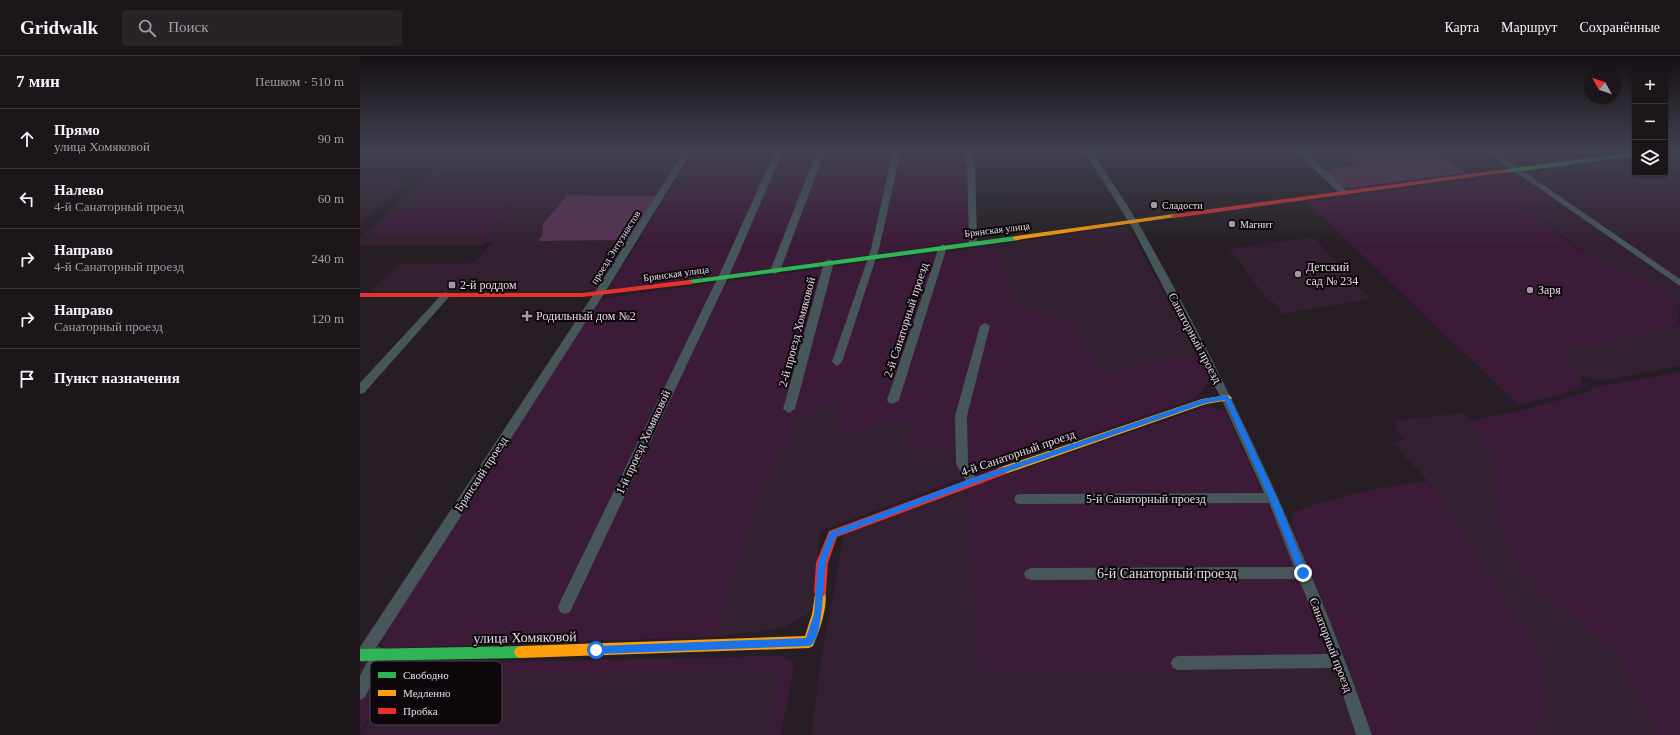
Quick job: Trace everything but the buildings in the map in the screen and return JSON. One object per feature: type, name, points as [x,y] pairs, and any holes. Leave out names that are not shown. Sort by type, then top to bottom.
[{"type":"street","name":"проезд Энтузиастов","points":[[598,294],[668,183]]},
{"type":"street","name":"1-й проезд Хомяковой","points":[[565,607],[722,278],[765,183]]},
{"type":"street","points":[[775,271],[809,183]]},
{"type":"street","points":[[837,362],[872,257],[890,183]]},
{"type":"street","points":[[971,183],[973,243]]},
{"type":"street","name":"Санаторный проезд","points":[[1108,183],[1132,222],[1227,398],[1277,507],[1339,661],[1364,735]]},
{"type":"street","points":[[1333,183],[1344,193]]},
{"type":"street","name":"Брянская улица","points":[[360,296],[598,294],[1421,183]]},
{"type":"street","points":[[1534,183],[1680,283]]},
{"type":"street","name":"2-й Санаторный проезд","points":[[893,400],[943,247]]},
{"type":"street","name":"2-й проезд Хомяковой","points":[[789,409],[830,262]]},
{"type":"street","name":"Брянский проезд","points":[[362,655],[598,294]]},
{"type":"street","points":[[360,390],[446,295]]},
{"type":"street","points":[[972,481],[962,464],[961,416],[985,326]]},
{"type":"street","name":"4-й Санаторный проезд","points":[[810,642],[818,614],[822,563],[832,534],[972,481],[1205,401],[1227,398]]},
{"type":"street","name":"5-й Санаторный проезд","points":[[1020,499],[1272,498]]},
{"type":"street","name":"6-й Санаторный проезд","points":[[1031,574],[1303,573]]},
{"type":"street","name":"улица Хомяковой","points":[[362,655],[604,650],[810,642]]},
{"type":"street","points":[[376,661],[379,654]]},
{"type":"street","points":[[1178,663],[1339,661]]},
{"type":"street","points":[[360,692],[370,672]]},
{"type":"shaded area","points":[[360,183],[407,183],[360,224]]},
{"type":"shaded area","points":[[422,183],[664,183],[656,196],[567,195],[543,224],[542,236],[539,241],[628,240],[600,287],[596,290],[371,291],[399,264],[474,263],[493,242],[486,242],[482,246],[360,245],[360,237]]},
{"type":"shaded area","points":[[674,183],[968,183],[970,241],[613,290],[610,288]]},
{"type":"shaded area","points":[[1336,183],[1391,183],[1350,188]]},
{"type":"shaded area","name":"Заря","points":[[1454,183],[1529,183],[1557,202],[1524,208],[1587,255],[1605,265],[1645,281],[1664,292],[1677,305],[1679,316],[1676,326],[1562,351],[1567,362],[1580,376],[1583,387],[1577,390],[1518,405],[1307,202]]},
{"type":"shaded area","points":[[1538,183],[1680,183],[1680,279]]},
{"type":"shaded area","points":[[567,195],[656,196],[628,240],[538,241],[542,236],[543,224]]},
{"type":"shaded area","points":[[1557,202],[1680,286],[1680,312],[1676,303],[1665,293],[1595,260],[1523,208]]},
{"type":"shaded area","points":[[508,209],[484,236],[372,236],[401,210]]},
{"type":"shaded area","points":[[1122,227],[1129,229],[1198,355],[1102,373],[1075,326],[1014,304],[994,245]]},
{"type":"shaded area","name":"Детский сад № 234","points":[[1313,237],[1371,299],[1283,314],[1274,302],[1270,303],[1229,249]]},
{"type":"shaded area","points":[[994,245],[1014,304],[1075,326],[1102,373],[1198,355],[1210,375],[1205,388],[1194,399],[963,478],[964,449],[907,450],[913,424],[896,420],[871,422],[868,431],[842,434],[838,405],[818,405],[814,415],[798,414],[793,423],[796,424],[785,449],[780,450],[769,479],[763,479],[714,637],[384,648],[381,643],[383,635],[599,302],[604,298]]},
{"type":"shaded area","points":[[1680,321],[1680,366],[1600,381],[1580,375],[1565,361],[1562,351],[1565,349],[1676,326]]},
{"type":"shaded area","points":[[1680,372],[1680,735],[1658,735],[1634,691],[1615,649],[1541,593],[1518,564],[1499,519],[1493,459],[1472,420],[1516,412],[1588,392],[1595,387]]},
{"type":"shaded area","points":[[838,404],[870,422],[896,420],[913,424],[907,450],[965,449],[963,478],[820,531],[813,608],[806,615],[784,628],[714,637],[763,479],[796,424],[792,423],[798,414],[814,415],[818,405]]},
{"type":"shaded area","points":[[1209,406],[1226,412],[1296,567],[1329,657],[1311,668],[979,672],[967,488]]},
{"type":"shaded area","points":[[1462,413],[1472,420],[1493,459],[1499,519],[1541,593],[1615,649],[1634,691],[1658,735],[1532,735],[1545,717],[1540,651],[1428,481],[1392,443],[1405,439],[1397,431],[1394,421]]},
{"type":"shaded area","points":[[1428,481],[1540,651],[1545,717],[1532,735],[1372,735],[1348,667],[1291,524],[1292,513],[1325,501],[1359,492]]},
{"type":"shaded area","points":[[967,488],[979,672],[1311,668],[1329,657],[1356,735],[811,735],[821,661],[844,534]]},
{"type":"shaded area","points":[[781,656],[791,660],[794,668],[781,735],[767,735],[780,670],[502,674],[502,662]]},
{"type":"shaded area","points":[[370,666],[370,717],[360,733],[360,667]]},
{"type":"shaded area","points":[[781,670],[767,735],[360,735],[370,718],[370,725],[502,725],[502,674]]},
{"type":"traffic: fast","points":[[689,282],[1016,238]]},
{"type":"traffic: fast","points":[[360,655],[520,652]]},
{"type":"traffic: slow","points":[[1016,238],[1174,216]]},
{"type":"traffic: slow","points":[[1002,471],[1205,401],[1227,398]]},
{"type":"traffic: slow","points":[[520,652],[809,642],[818,614],[820,592]]},
{"type":"traffic: jam","points":[[1174,216],[1420,183]]},
{"type":"traffic: jam","points":[[360,295],[582,295],[689,282]]},
{"type":"traffic: jam","points":[[820,592],[822,563],[833,534],[1002,471]]},
{"type":"place","name":"Сладости","points":[[1154,205]]},
{"type":"place","name":"Магнит","points":[[1232,224]]},
{"type":"place","name":"Детский сад № 234","points":[[1298,274]]},
{"type":"place","name":"2-й роддом","points":[[452,285]]},
{"type":"place","name":"Заря","points":[[1530,290]]},
{"type":"place","name":"Родильный дом №2","points":[[527,316]]},
{"type":"route","points":[[596,650],[810,642],[818,614],[822,563],[832,534],[972,481],[1205,401],[1227,398],[1253,458],[1277,507],[1303,573]]}]
